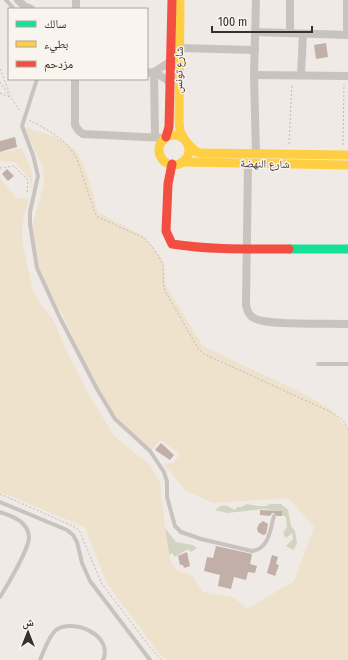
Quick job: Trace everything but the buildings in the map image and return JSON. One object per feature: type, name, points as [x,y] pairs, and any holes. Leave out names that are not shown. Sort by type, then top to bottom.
[{"type":"street","points":[[18,0],[24,6],[29,8]]},
{"type":"street","name":"شارع تونس","points":[[165,138],[169,127],[172,0]]},
{"type":"street","name":"شارع تونس","points":[[180,0],[179,122],[180,131],[185,141]]},
{"type":"street","points":[[256,0],[254,50],[256,154]]},
{"type":"street","points":[[290,0],[290,33]]},
{"type":"street","points":[[255,32],[348,35],[347,0]]},
{"type":"street","points":[[301,75],[302,34]]},
{"type":"street","points":[[180,48],[254,50]]},
{"type":"street","points":[[150,72],[171,61]]},
{"type":"street","points":[[150,72],[162,76],[170,82]]},
{"type":"street","points":[[150,72],[155,138]]},
{"type":"street","points":[[254,75],[346,76]]},
{"type":"street","points":[[76,80],[75,125],[83,134],[155,138],[177,136],[185,141],[188,153],[182,162],[172,164],[163,160],[159,154],[159,147],[165,138]]},
{"type":"street","name":"شارع النهضة","points":[[185,141],[195,151],[200,153],[345,155]]},
{"type":"street","name":"شارع النهضة","points":[[182,162],[346,166]]},
{"type":"street","points":[[248,163],[247,310],[253,318],[275,323],[348,324]]},
{"type":"street","points":[[172,164],[168,184],[166,231],[172,244],[184,246],[247,248],[348,249]]},
{"type":"lane","points":[[6,0],[13,8]]},
{"type":"lane","points":[[37,80],[22,126],[33,155],[38,176],[30,212],[30,224],[37,268],[58,316],[97,389],[116,419],[150,451],[164,472],[167,482],[167,496],[175,526],[181,532],[201,539],[252,551],[264,546],[269,536],[274,516]]},
{"type":"lane","points":[[318,364],[348,364]]},
{"type":"lane","points":[[0,502],[67,530],[73,535],[77,542],[82,563],[90,582],[150,660]]},
{"type":"lane","points":[[0,512],[24,524],[29,534],[27,544],[21,558],[1,592],[0,597]]},
{"type":"lane","points":[[40,660],[52,634],[61,628],[71,626],[98,636],[104,643],[105,648],[103,660]]},
{"type":"path","points":[[0,69],[11,97]]},
{"type":"path","points":[[288,154],[292,75]]},
{"type":"path","points":[[345,155],[346,76]]},
{"type":"path","points":[[0,82],[24,118],[56,134],[68,145],[77,159],[95,213],[98,216],[146,240],[161,261],[165,291],[199,350],[204,354],[333,413],[343,420],[348,428]]},
{"type":"path","points":[[0,93],[11,97]]},
{"type":"path","points":[[0,168],[14,166],[28,180],[27,194],[33,198]]},
{"type":"green space","points":[[247,504],[266,506],[270,504],[281,504],[288,510],[291,526],[295,531],[297,544],[293,550],[286,546],[293,539],[292,533],[286,538],[283,533],[287,527],[286,517],[282,515],[282,511],[263,509],[227,513],[215,510],[220,506],[225,506],[235,510],[237,507]]},
{"type":"green space","points":[[165,528],[176,542],[193,545],[197,548],[191,552],[188,549],[175,557],[172,553],[169,555]]},
{"type":"sand","points":[[24,127],[53,136],[67,143],[73,148],[83,165],[98,212],[145,237],[164,262],[166,286],[203,346],[300,392],[330,409],[348,429],[348,660],[166,660],[159,653],[107,584],[85,527],[0,492],[0,178],[17,199],[23,198],[29,200],[22,229],[23,245],[33,290],[41,304],[54,321],[65,348],[89,395],[115,437],[150,465],[160,482],[170,560],[178,571],[192,576],[203,592],[233,597],[247,609],[294,581],[314,527],[288,498],[213,503],[185,490],[164,464],[173,463],[180,454],[161,440],[150,451],[125,428],[99,393],[63,315],[49,297],[43,284],[32,227],[44,182],[43,168]]},
{"type":"sand","points":[[21,148],[31,169],[33,179],[32,192],[30,179],[15,162],[0,161],[0,153]]},
{"type":"traffic: fast","points":[[289,249],[348,249]]},
{"type":"traffic: slow","points":[[180,0],[179,121],[180,131],[184,139]]},
{"type":"traffic: slow","points":[[174,135],[180,136],[188,144],[189,150],[188,156],[180,164],[174,165],[168,164],[160,156],[159,150],[160,144],[168,136],[174,135]]},
{"type":"traffic: slow","points":[[187,143],[195,151],[200,153],[348,155]]},
{"type":"traffic: slow","points":[[182,162],[348,165]]},
{"type":"traffic: jam","points":[[166,137],[169,127],[172,0]]},
{"type":"traffic: jam","points":[[172,164],[168,184],[166,231],[172,244],[215,248],[289,249]]}]
